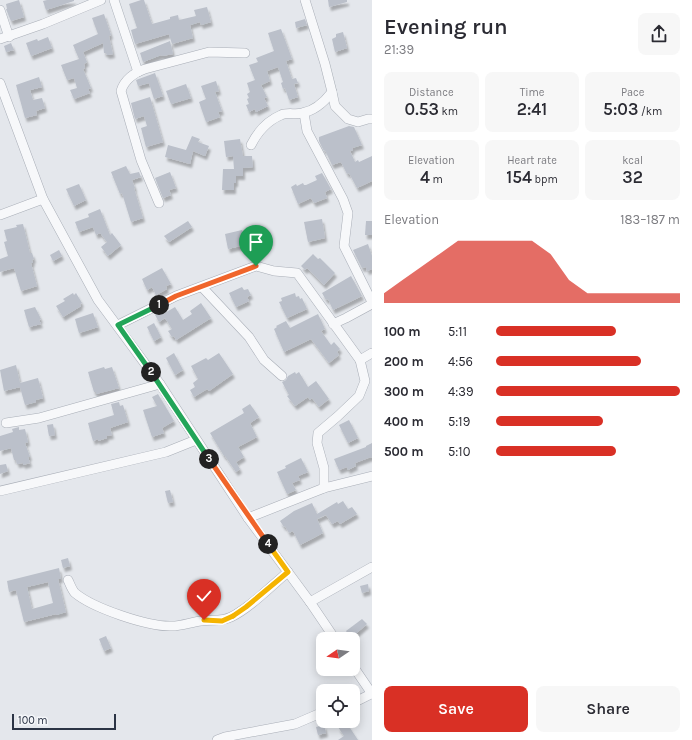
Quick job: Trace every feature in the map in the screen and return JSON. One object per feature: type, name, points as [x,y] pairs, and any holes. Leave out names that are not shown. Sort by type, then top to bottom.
[{"type":"street","points":[[0,10],[4,38],[101,0]]},
{"type":"street","points":[[114,0],[138,72]]},
{"type":"street","points":[[305,0],[325,64],[335,106],[348,119],[358,122],[372,119]]},
{"type":"street","points":[[159,204],[141,160],[121,91],[125,82],[138,72],[209,52],[245,53]]},
{"type":"street","points":[[0,82],[43,200],[98,300],[118,325],[160,384],[248,518],[330,632]]},
{"type":"street","points":[[251,146],[262,128],[281,114],[304,113],[325,101],[332,92]]},
{"type":"street","points":[[304,113],[307,131],[343,199],[348,213],[344,246],[372,303],[333,324]]},
{"type":"street","points":[[0,214],[43,200]]},
{"type":"street","points":[[118,325],[176,296],[256,266],[274,271],[297,273],[360,360],[369,384],[338,416],[318,432],[317,443],[324,468],[324,488]]},
{"type":"street","points":[[202,287],[249,337],[264,360],[282,376]]},
{"type":"street","points":[[360,360],[372,353]]},
{"type":"street","points":[[6,423],[39,418],[160,384]]},
{"type":"street","points":[[0,491],[166,452],[196,440]]},
{"type":"street","points":[[248,518],[324,488],[372,476]]},
{"type":"street","points":[[310,602],[372,567]]},
{"type":"street","points":[[68,580],[74,592],[89,602],[119,615],[155,624],[172,626],[204,620],[222,621],[232,617],[288,572]]},
{"type":"street","points":[[360,676],[372,694],[360,700]]},
{"type":"street","points":[[218,740],[225,737],[295,724],[316,715]]},
{"type":"building","points":[[19,0],[24,17],[11,21],[6,9],[6,4]]},
{"type":"building","points":[[144,0],[152,24],[178,15],[179,20],[196,16],[194,10],[207,7],[211,22],[201,25],[200,22],[190,25],[193,38],[172,44],[169,34],[135,44],[131,30],[137,28],[129,4]]},
{"type":"building","points":[[328,0],[347,0],[347,2],[329,7]]},
{"type":"building","points":[[43,1],[74,1],[46,10]]},
{"type":"building","points":[[104,14],[111,35],[109,36],[113,54],[107,55],[104,53],[103,43],[83,52],[87,62],[84,64],[85,68],[83,69],[91,88],[88,89],[90,93],[74,99],[70,90],[77,88],[74,78],[67,80],[61,65],[79,59],[73,45],[98,34],[92,18]]},
{"type":"building","points":[[305,19],[307,25],[296,28],[295,22]]},
{"type":"building","points":[[281,29],[292,59],[286,61],[292,79],[296,78],[298,83],[294,84],[298,97],[289,100],[285,88],[283,89],[281,83],[283,82],[278,67],[267,71],[270,81],[261,85],[267,97],[264,98],[268,106],[256,112],[255,109],[249,112],[246,105],[249,104],[247,94],[250,92],[247,83],[255,80],[249,65],[258,62],[256,58],[274,51],[268,33]]},
{"type":"building","points":[[343,32],[347,48],[335,52],[332,39],[336,37],[336,34]]},
{"type":"building","points":[[48,37],[52,48],[31,56],[26,43],[37,39],[38,41]]},
{"type":"building","points":[[170,41],[173,54],[161,55],[143,62],[140,53]]},
{"type":"building","points":[[11,43],[14,50],[6,52],[4,46]]},
{"type":"building","points":[[155,73],[163,96],[154,99],[149,83],[138,86],[136,80]]},
{"type":"building","points":[[39,77],[42,87],[30,90],[33,100],[42,98],[45,108],[36,111],[37,115],[25,118],[16,85]]},
{"type":"building","points":[[216,81],[219,91],[215,92],[222,111],[218,112],[220,117],[206,122],[199,102],[206,99],[201,86]]},
{"type":"building","points":[[186,84],[191,98],[171,104],[166,91]]},
{"type":"building","points":[[150,97],[163,142],[146,147],[141,128],[147,126],[144,116],[135,119],[131,103]]},
{"type":"building","points":[[349,126],[354,127],[362,145],[352,148],[353,150],[350,151],[355,162],[358,160],[359,162],[372,156],[372,181],[357,188],[341,162],[332,165],[319,141],[319,137]]},
{"type":"building","points":[[192,136],[200,139],[198,142],[209,146],[205,156],[193,151],[190,164],[165,157],[168,145],[186,150]]},
{"type":"building","points":[[240,139],[243,156],[252,156],[253,167],[243,168],[243,176],[236,176],[234,190],[222,190],[223,169],[234,169],[233,156],[226,157],[224,141]]},
{"type":"building","points":[[126,166],[130,174],[139,172],[141,177],[132,180],[143,218],[131,222],[122,193],[120,194],[111,172]]},
{"type":"building","points":[[170,172],[176,188],[169,190],[171,195],[163,198],[155,178]]},
{"type":"building","points":[[322,173],[331,189],[325,192],[327,198],[314,203],[311,198],[298,204],[291,187],[296,184],[297,186],[303,183],[306,185],[317,180],[315,176]]},
{"type":"building","points":[[79,184],[86,200],[74,206],[66,189]]},
{"type":"building","points":[[100,209],[110,235],[112,233],[121,245],[108,256],[101,247],[107,242],[100,233],[96,235],[93,227],[79,232],[75,222],[89,217],[88,214]]},
{"type":"building","points":[[322,219],[325,238],[308,242],[304,222]]},
{"type":"building","points":[[188,221],[192,227],[169,242],[164,236]]},
{"type":"building","points":[[366,221],[372,221],[372,235],[365,235]]},
{"type":"building","points":[[23,224],[30,253],[32,253],[34,259],[32,260],[33,263],[31,263],[37,286],[21,291],[14,268],[0,272],[0,259],[8,256],[4,242],[7,241],[4,230]]},
{"type":"building","points":[[257,228],[261,241],[228,249],[225,234],[242,230],[243,232]]},
{"type":"building","points":[[368,244],[372,256],[372,269],[367,271],[366,267],[362,268],[353,250]]},
{"type":"building","points":[[59,250],[62,256],[53,261],[50,255]]},
{"type":"building","points":[[313,254],[318,259],[320,258],[335,273],[324,285],[307,268],[305,270],[301,266]]},
{"type":"building","points":[[162,268],[171,284],[166,286],[167,289],[156,295],[152,287],[147,290],[142,279]]},
{"type":"building","points":[[351,276],[362,296],[333,310],[328,299],[326,300],[322,293]]},
{"type":"building","points":[[242,287],[244,290],[248,289],[251,295],[247,297],[249,301],[236,307],[229,293]]},
{"type":"building","points":[[73,293],[74,295],[76,293],[82,303],[80,304],[81,306],[63,317],[56,306],[65,301],[63,299]]},
{"type":"building","points":[[295,293],[296,297],[299,296],[300,299],[302,298],[307,309],[287,318],[279,302],[282,301],[281,298]]},
{"type":"building","points":[[201,303],[211,318],[176,340],[168,331],[172,329],[165,318],[159,322],[155,315],[162,310],[163,314],[175,307],[183,320],[192,314],[190,311]]},
{"type":"building","points":[[35,307],[41,319],[39,320],[41,324],[29,327],[24,310]]},
{"type":"building","points":[[93,313],[98,327],[79,333],[75,319]]},
{"type":"building","points":[[318,314],[325,329],[321,331],[331,345],[334,342],[340,349],[337,352],[339,355],[329,363],[311,339],[284,352],[274,329],[277,327],[276,326],[286,321],[290,328]]},
{"type":"building","points":[[154,323],[161,337],[154,341],[147,327]]},
{"type":"building","points":[[174,353],[183,370],[175,375],[166,358]]},
{"type":"building","points":[[219,353],[233,374],[209,391],[207,389],[194,397],[190,390],[195,387],[193,383],[198,379],[191,366],[206,358],[208,360]]},
{"type":"building","points":[[16,365],[20,383],[38,378],[43,398],[25,405],[20,387],[4,391],[0,370]]},
{"type":"building","points":[[104,367],[105,369],[112,367],[119,388],[96,394],[88,372]]},
{"type":"building","points":[[295,372],[296,374],[299,372],[308,387],[316,381],[329,399],[319,407],[312,398],[310,400],[308,397],[295,406],[287,396],[289,395],[282,382]]},
{"type":"building","points":[[158,394],[174,421],[162,428],[164,433],[152,437],[143,410],[157,406],[152,397]]},
{"type":"building","points":[[119,402],[120,406],[123,405],[128,422],[110,428],[112,435],[106,436],[107,438],[93,441],[88,423],[114,415],[111,404]]},
{"type":"building","points":[[250,404],[259,417],[250,423],[257,437],[238,447],[244,457],[236,462],[240,469],[236,472],[210,433],[244,413],[242,409]]},
{"type":"building","points":[[349,420],[358,438],[348,443],[339,425]]},
{"type":"building","points":[[53,424],[55,435],[49,436],[47,425]]},
{"type":"building","points":[[19,427],[19,430],[25,429],[28,442],[25,443],[30,457],[28,457],[30,463],[23,465],[23,463],[17,464],[16,460],[14,460],[11,448],[0,451],[0,436],[13,432],[12,429]]},
{"type":"building","points":[[372,443],[372,458],[371,457],[355,463],[356,466],[348,470],[347,467],[339,470],[334,459],[366,447]]},
{"type":"building","points":[[301,458],[308,472],[298,476],[300,480],[292,483],[296,490],[287,494],[277,472]]},
{"type":"building","points":[[6,464],[8,471],[0,474],[0,465]]},
{"type":"building","points":[[170,490],[173,502],[168,503],[165,491]]},
{"type":"building","points":[[343,501],[348,509],[352,507],[357,514],[340,524],[338,521],[332,524],[326,515],[317,519],[323,533],[300,545],[293,531],[289,533],[280,521],[294,511],[312,503],[317,514],[337,502],[338,504]]},
{"type":"building","points":[[68,558],[70,566],[63,568],[61,560]]},
{"type":"building","points":[[59,568],[61,579],[58,579],[66,612],[24,622],[16,590],[9,592],[7,581]],"holes":[[[48,582],[53,603],[32,609],[27,587]]]},
{"type":"building","points":[[368,584],[369,591],[362,593],[360,586]]},
{"type":"building","points":[[362,619],[367,624],[358,632],[346,631]]},
{"type":"building","points":[[106,636],[111,648],[104,651],[99,639]]},
{"type":"building","points":[[316,728],[325,728],[326,733],[318,735]]},
{"type":"building","points":[[339,728],[350,728],[358,740],[338,740],[344,736]]},
{"type":"route","points":[[204,620],[222,621],[232,617],[288,572],[248,518],[160,384],[118,325],[176,296],[256,266]]}]
